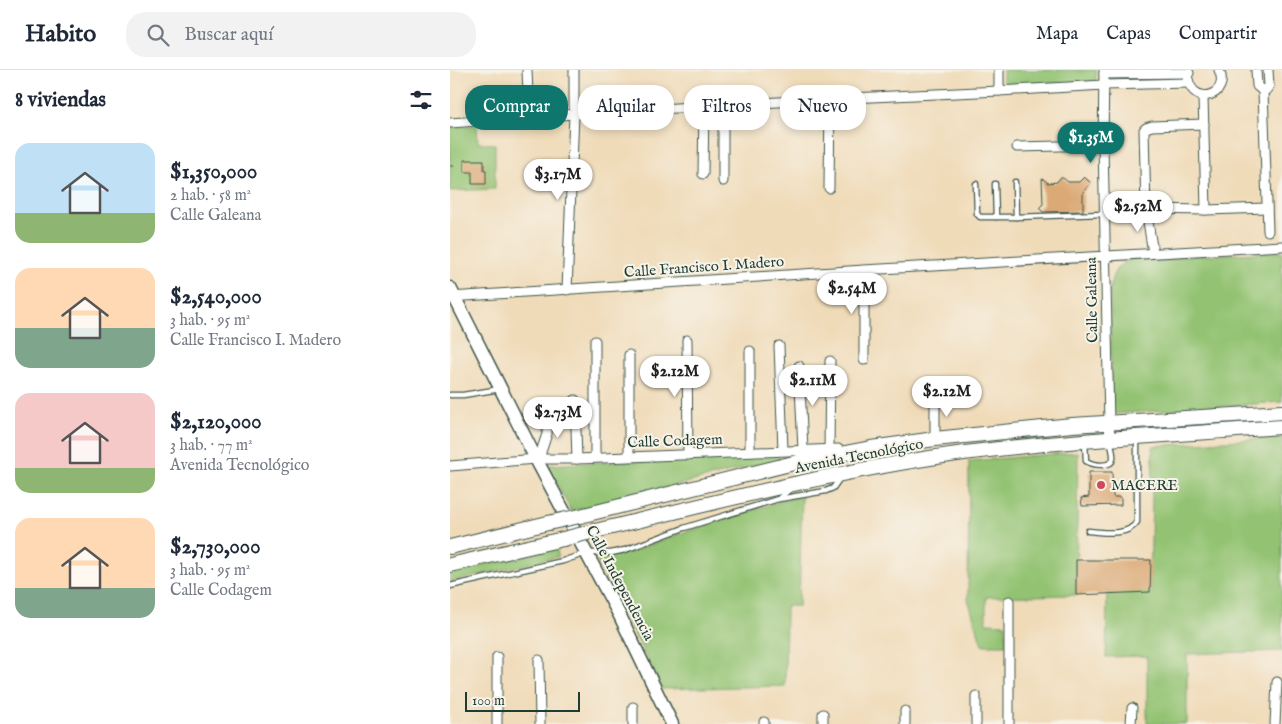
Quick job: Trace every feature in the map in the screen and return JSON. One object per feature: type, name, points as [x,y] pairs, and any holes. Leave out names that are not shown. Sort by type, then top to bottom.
[{"type":"main road","name":"Avenida Tecnológico","points":[[450,548],[798,462],[871,448],[935,439],[1072,425],[1282,412]]},
{"type":"main road","name":"Avenida Tecnológico","points":[[450,565],[797,484],[949,455],[1085,441],[1282,427]]},
{"type":"street","points":[[527,70],[528,85]]},
{"type":"street","points":[[567,290],[574,70]]},
{"type":"street","points":[[999,70],[999,91]]},
{"type":"street","points":[[1104,72],[1190,72],[1189,84],[1194,92],[1203,96],[1212,94],[1219,88],[1222,78],[1219,70]]},
{"type":"street","points":[[1256,70],[1257,86],[1263,91],[1268,231]]},
{"type":"street","points":[[1263,91],[1268,86],[1268,70]]},
{"type":"street","name":"Calle Galeana","points":[[1104,72],[1104,214],[1110,439]]},
{"type":"street","points":[[866,97],[1104,85],[1189,84]]},
{"type":"street","points":[[1203,96],[1206,210]]},
{"type":"street","points":[[568,114],[684,107]]},
{"type":"street","points":[[450,123],[465,122]]},
{"type":"street","points":[[1153,253],[1146,209],[1144,130],[1152,126],[1204,124]]},
{"type":"street","points":[[703,174],[704,130]]},
{"type":"street","points":[[723,130],[723,181]]},
{"type":"street","points":[[829,188],[830,130]]},
{"type":"street","points":[[1017,147],[1103,145]]},
{"type":"street","points":[[1146,209],[1267,208]]},
{"type":"street","name":"Calle Francisco I. Madero","points":[[451,294],[567,290],[864,270],[1282,246]]},
{"type":"street","points":[[864,270],[864,360]]},
{"type":"street","name":"Calle Independencia","points":[[451,294],[539,458],[586,553],[620,616],[672,724]]},
{"type":"street","points":[[686,340],[688,455]]},
{"type":"street","points":[[595,341],[595,458]]},
{"type":"street","points":[[779,346],[783,450]]},
{"type":"street","points":[[750,351],[750,452]]},
{"type":"street","points":[[629,355],[629,456]]},
{"type":"street","points":[[829,449],[830,361]]},
{"type":"street","points":[[799,366],[803,450]]},
{"type":"street","points":[[935,439],[936,396]]},
{"type":"street","points":[[575,400],[577,458]]},
{"type":"street","points":[[539,458],[547,434],[548,418]]},
{"type":"street","name":"Calle Codagem","points":[[450,466],[539,458],[595,458],[871,448]]},
{"type":"street","points":[[1009,601],[1009,724]]},
{"type":"street","points":[[497,657],[497,724]]},
{"type":"street","points":[[539,660],[540,724]]},
{"type":"street","points":[[1275,724],[1276,682]]},
{"type":"street","points":[[976,696],[976,724]]},
{"type":"street","points":[[633,707],[633,724]]},
{"type":"street","points":[[1131,724],[1132,708]]},
{"type":"street","points":[[905,711],[905,724]]},
{"type":"street","points":[[823,714],[823,724]]},
{"type":"lane","points":[[1015,182],[1016,217]]},
{"type":"lane","points":[[976,184],[978,216],[1016,217],[1104,214]]},
{"type":"lane","points":[[995,184],[996,217]]},
{"type":"lane","points":[[450,395],[463,395],[501,389]]},
{"type":"lane","points":[[1088,531],[1119,532],[1127,530],[1137,522],[1137,437]]},
{"type":"lane","points":[[1085,441],[1086,461],[1090,464],[1109,465],[1113,458],[1110,439]]},
{"type":"lane","points":[[450,586],[563,561],[586,553],[611,553],[633,548],[684,528],[778,499],[826,491],[836,485],[843,475]]},
{"type":"lane","points":[[778,499],[797,484]]},
{"type":"path","points":[[450,166],[457,166]]},
{"type":"green space","points":[[1003,70],[1096,70],[1096,81],[1003,86]]},
{"type":"green space","points":[[465,126],[465,130],[477,130],[478,143],[495,144],[495,189],[450,191],[450,127]]},
{"type":"green space","points":[[1282,252],[1282,402],[1112,414],[1110,287],[1113,276],[1120,265],[1134,258]]},
{"type":"green space","points":[[1282,437],[1282,651],[1187,654],[1187,724],[1147,724],[1147,656],[1106,657],[1107,593],[1150,591],[1153,446]]},
{"type":"green space","points":[[1078,452],[1076,595],[986,597],[986,623],[1006,624],[1006,645],[982,645],[968,599],[969,461]]},
{"type":"green space","points":[[778,454],[779,460],[571,511],[547,465]]},
{"type":"green space","points":[[802,496],[799,606],[786,606],[785,686],[662,689],[595,556],[629,553],[679,534]]},
{"type":"green space","points":[[557,548],[558,557],[450,582],[450,572]]},
{"type":"building","points":[[464,160],[484,160],[486,184],[472,184],[472,172],[464,172]]},
{"type":"building","points":[[1084,177],[1091,183],[1083,192],[1083,211],[1043,212],[1039,208],[1043,204],[1042,178],[1048,183],[1057,182],[1060,178],[1068,182],[1079,182]]},
{"type":"building","name":"MACERE","points":[[1089,472],[1112,472],[1113,497],[1121,497],[1121,505],[1082,506],[1081,498],[1089,497]]},
{"type":"building","points":[[1076,560],[1151,560],[1150,592],[1076,595]]},
{"type":"place","name":"MACERE","points":[[1101,485]]}]
